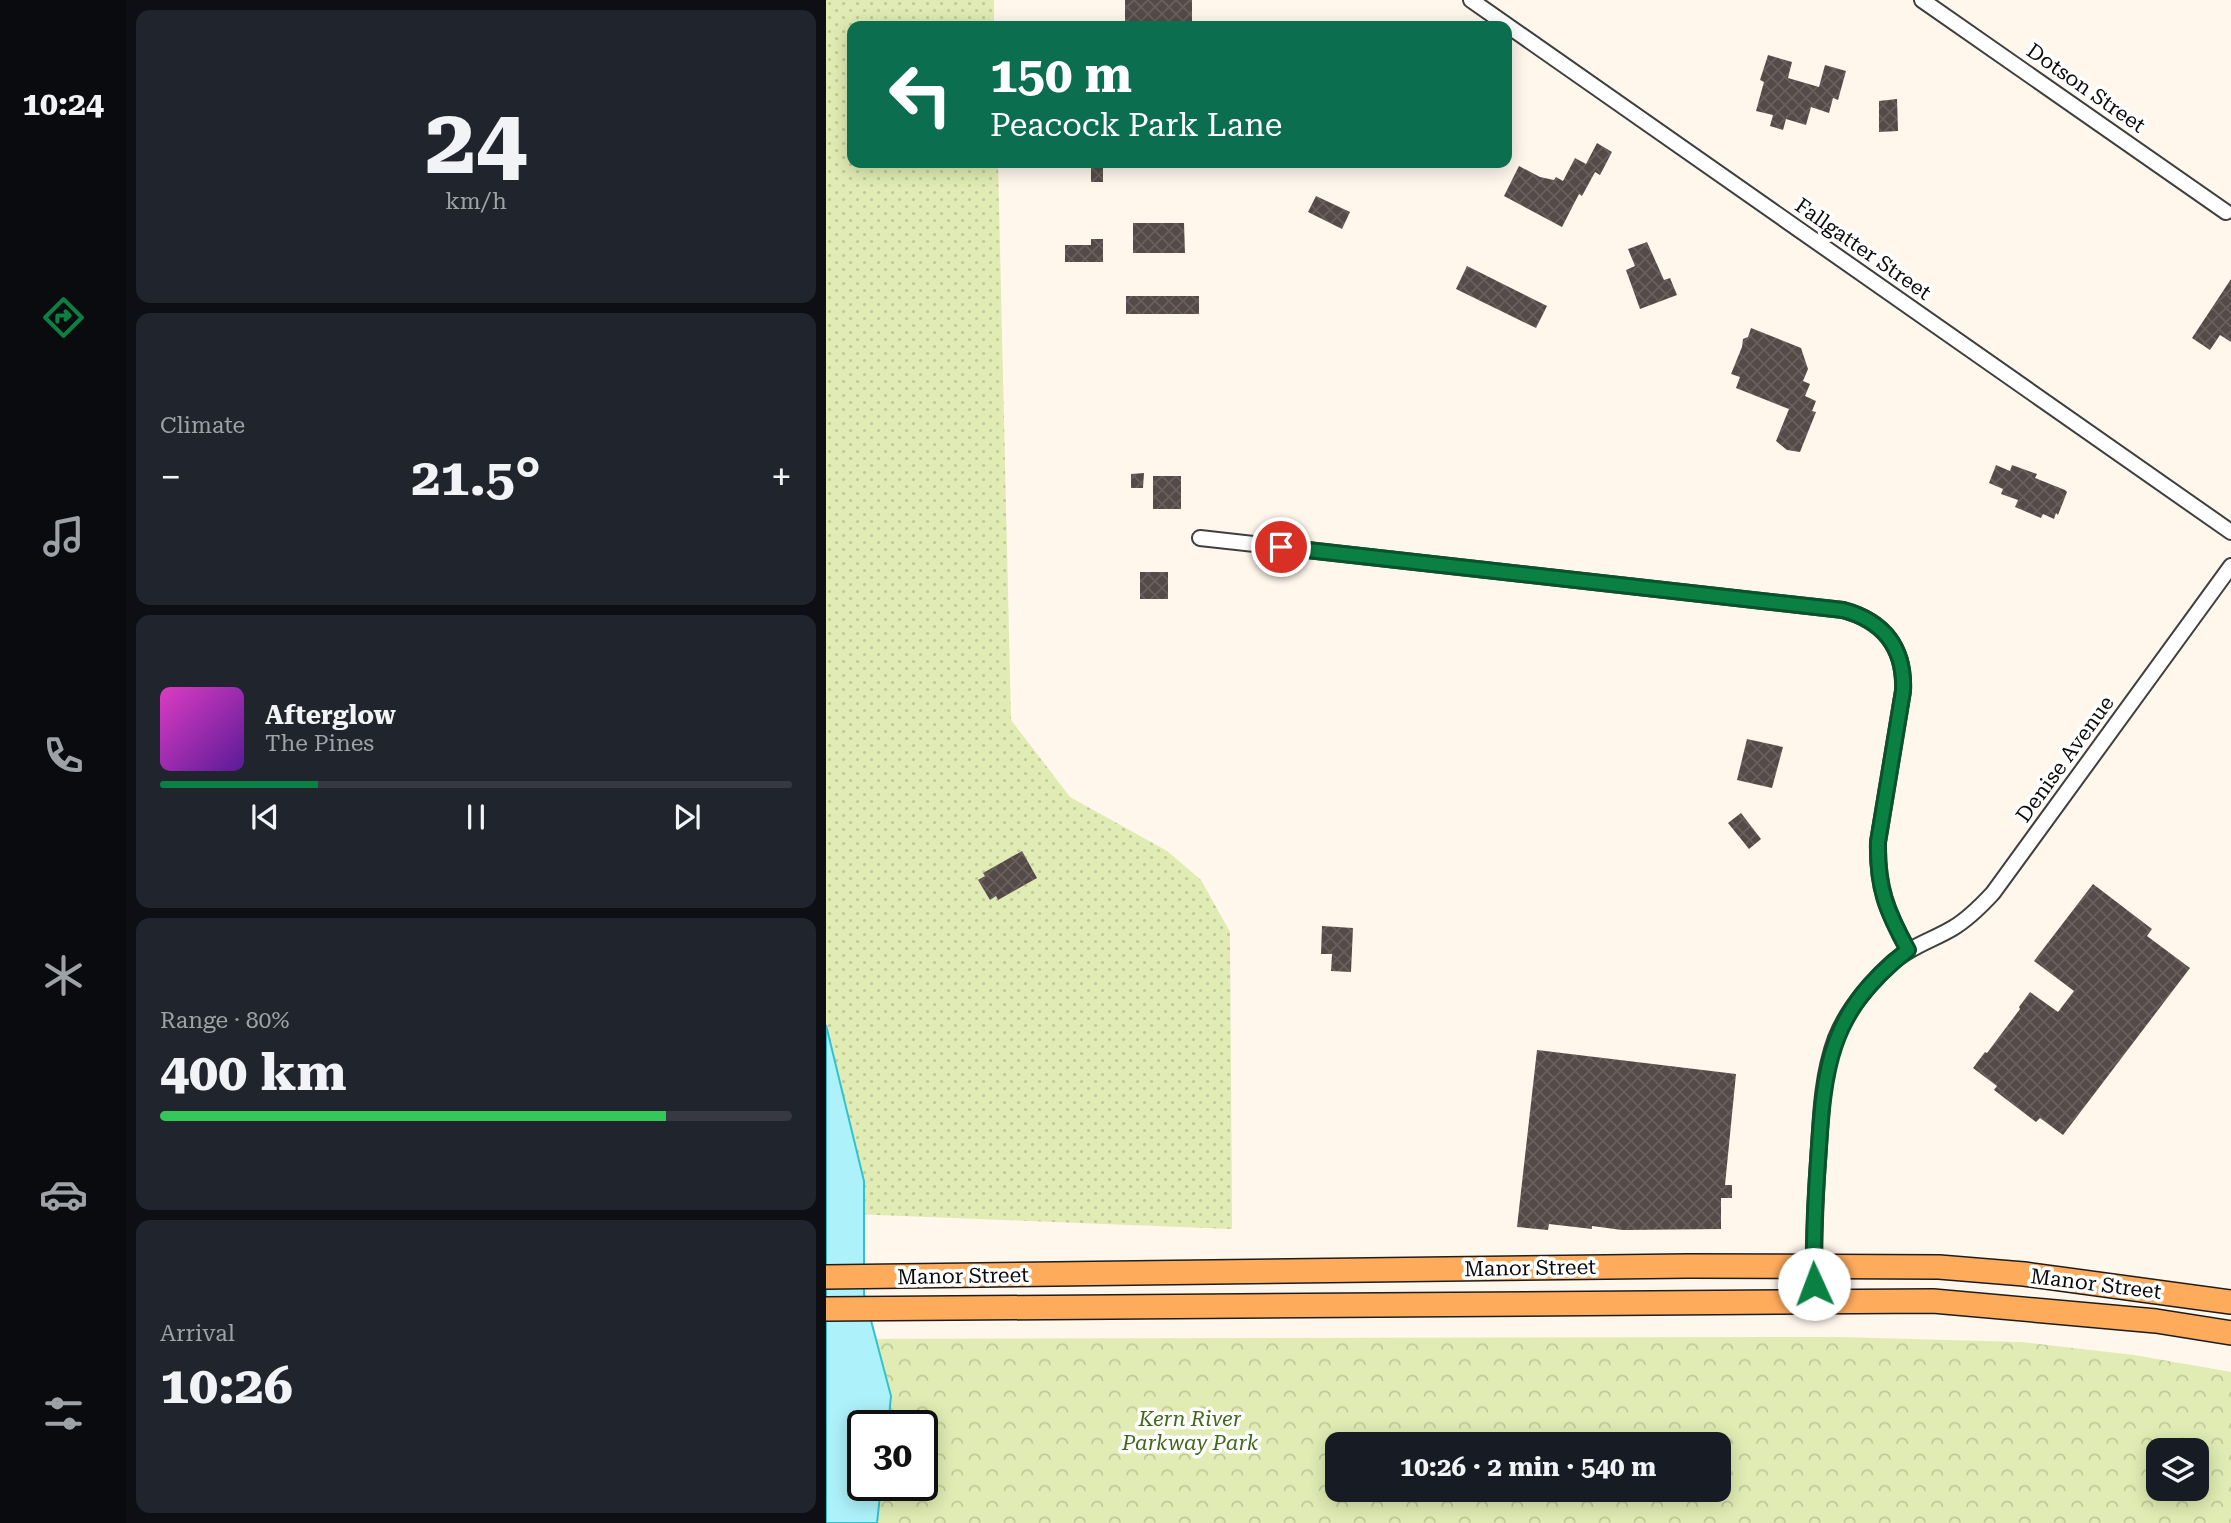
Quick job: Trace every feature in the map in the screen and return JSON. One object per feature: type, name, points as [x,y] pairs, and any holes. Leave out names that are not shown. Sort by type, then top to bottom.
[{"type":"main road","name":"Manor Street","points":[[826,1277],[1688,1266],[1939,1267],[2024,1274],[2231,1302]]},
{"type":"main road","name":"Manor Street","points":[[826,1309],[1933,1300],[2156,1321],[2231,1333]]},
{"type":"street","name":"Fallgatter Street","points":[[1471,0],[1501,21]]},
{"type":"street","name":"Dotson Street","points":[[1922,0],[2226,212]]},
{"type":"street","name":"Fallgatter Street","points":[[1512,29],[2231,532]]},
{"type":"street","points":[[1200,538],[1843,610],[1859,614],[1873,622],[1895,647],[1904,675],[1878,842],[1877,866],[1880,889],[1889,914],[1908,950]]},
{"type":"street","name":"Denise Avenue","points":[[1815,1301],[1813,1230],[1822,1104],[1828,1064],[1837,1037],[1861,995],[1893,961],[1908,950],[1954,928],[1993,894],[2231,566]]},
{"type":"green space","points":[[826,0],[994,0],[994,21],[847,21],[847,168],[998,168],[1011,720],[1070,797],[1167,851],[1201,880],[1230,932],[1232,1229],[826,1213]]},
{"type":"green space","name":"Kern River Parkway Park","points":[[1839,1337],[2022,1342],[2134,1355],[2231,1372],[2231,1523],[826,1523],[826,1339]]},
{"type":"water","points":[[826,1025],[864,1181],[864,1294],[891,1396],[890,1410],[847,1410],[847,1501],[879,1501],[877,1523],[826,1523]]},
{"type":"building","points":[[1125,0],[1192,0],[1192,21],[1125,21]]},
{"type":"building","points":[[1768,55],[1792,62],[1788,78],[1819,87],[1825,65],[1846,71],[1838,100],[1833,98],[1829,113],[1811,107],[1806,125],[1786,119],[1783,130],[1770,126],[1773,115],[1756,111],[1764,82],[1760,80]]},
{"type":"building","points":[[1897,99],[1898,131],[1879,132],[1879,101]]},
{"type":"building","points":[[1597,143],[1612,152],[1600,175],[1595,172],[1582,196],[1579,194],[1562,227],[1504,196],[1519,166],[1540,177],[1554,180],[1556,177],[1563,181],[1575,158],[1586,164]]},
{"type":"building","points":[[1091,168],[1103,168],[1103,182],[1091,182]]},
{"type":"building","points":[[1316,196],[1350,212],[1342,229],[1308,212]]},
{"type":"building","points":[[1133,223],[1184,223],[1185,253],[1133,253]]},
{"type":"building","points":[[1091,239],[1103,239],[1103,262],[1065,262],[1065,245],[1091,245]]},
{"type":"building","points":[[1647,242],[1664,280],[1670,278],[1677,295],[1640,309],[1626,270],[1635,266],[1628,249]]},
{"type":"building","points":[[1467,266],[1547,306],[1536,328],[1456,289]]},
{"type":"building","points":[[2231,279],[2231,342],[2220,335],[2210,350],[2192,338]]},
{"type":"building","points":[[1126,296],[1199,296],[1199,314],[1126,314]]},
{"type":"building","points":[[1751,328],[1801,348],[1808,369],[1803,381],[1810,384],[1805,396],[1816,401],[1812,411],[1816,412],[1800,452],[1787,450],[1776,441],[1789,409],[1736,388],[1740,377],[1731,374],[1743,339],[1748,337]]},
{"type":"building","points":[[1996,465],[2010,471],[2012,465],[2037,474],[2035,478],[2065,490],[2067,492],[2058,515],[2056,513],[2054,519],[2043,514],[2041,518],[2015,507],[2018,500],[2001,494],[2003,489],[1989,483]]},
{"type":"building","points":[[1144,473],[1143,488],[1131,488],[1131,474]]},
{"type":"building","points":[[1153,476],[1181,476],[1181,509],[1153,509]]},
{"type":"building","points":[[1140,572],[1168,572],[1168,599],[1140,599]]},
{"type":"building","points":[[1747,739],[1783,747],[1772,788],[1737,780]]},
{"type":"building","points":[[1741,813],[1761,839],[1749,849],[1728,823]]},
{"type":"building","points":[[1022,851],[1037,878],[998,900],[996,896],[990,900],[978,880],[985,876],[983,873]]},
{"type":"building","points":[[2093,884],[2152,929],[2147,936],[2190,968],[2063,1135],[2040,1118],[2036,1122],[1994,1090],[1997,1086],[1973,1068],[2020,1009],[2030,992],[2058,1012],[2074,991],[2034,961]]},
{"type":"building","points":[[1322,926],[1353,928],[1351,972],[1331,971],[1332,954],[1321,954]]},
{"type":"building","points":[[1537,1050],[1736,1074],[1725,1185],[1732,1185],[1732,1198],[1721,1198],[1721,1229],[1622,1230],[1549,1224],[1548,1230],[1517,1227]]},
{"type":"route","points":[[1281,547],[1843,610],[1859,614],[1885,633],[1895,647],[1904,675],[1878,842],[1877,866],[1880,889],[1889,914],[1908,950],[1893,961],[1861,995],[1847,1016],[1828,1064],[1822,1104],[1813,1230],[1814,1284]]}]
